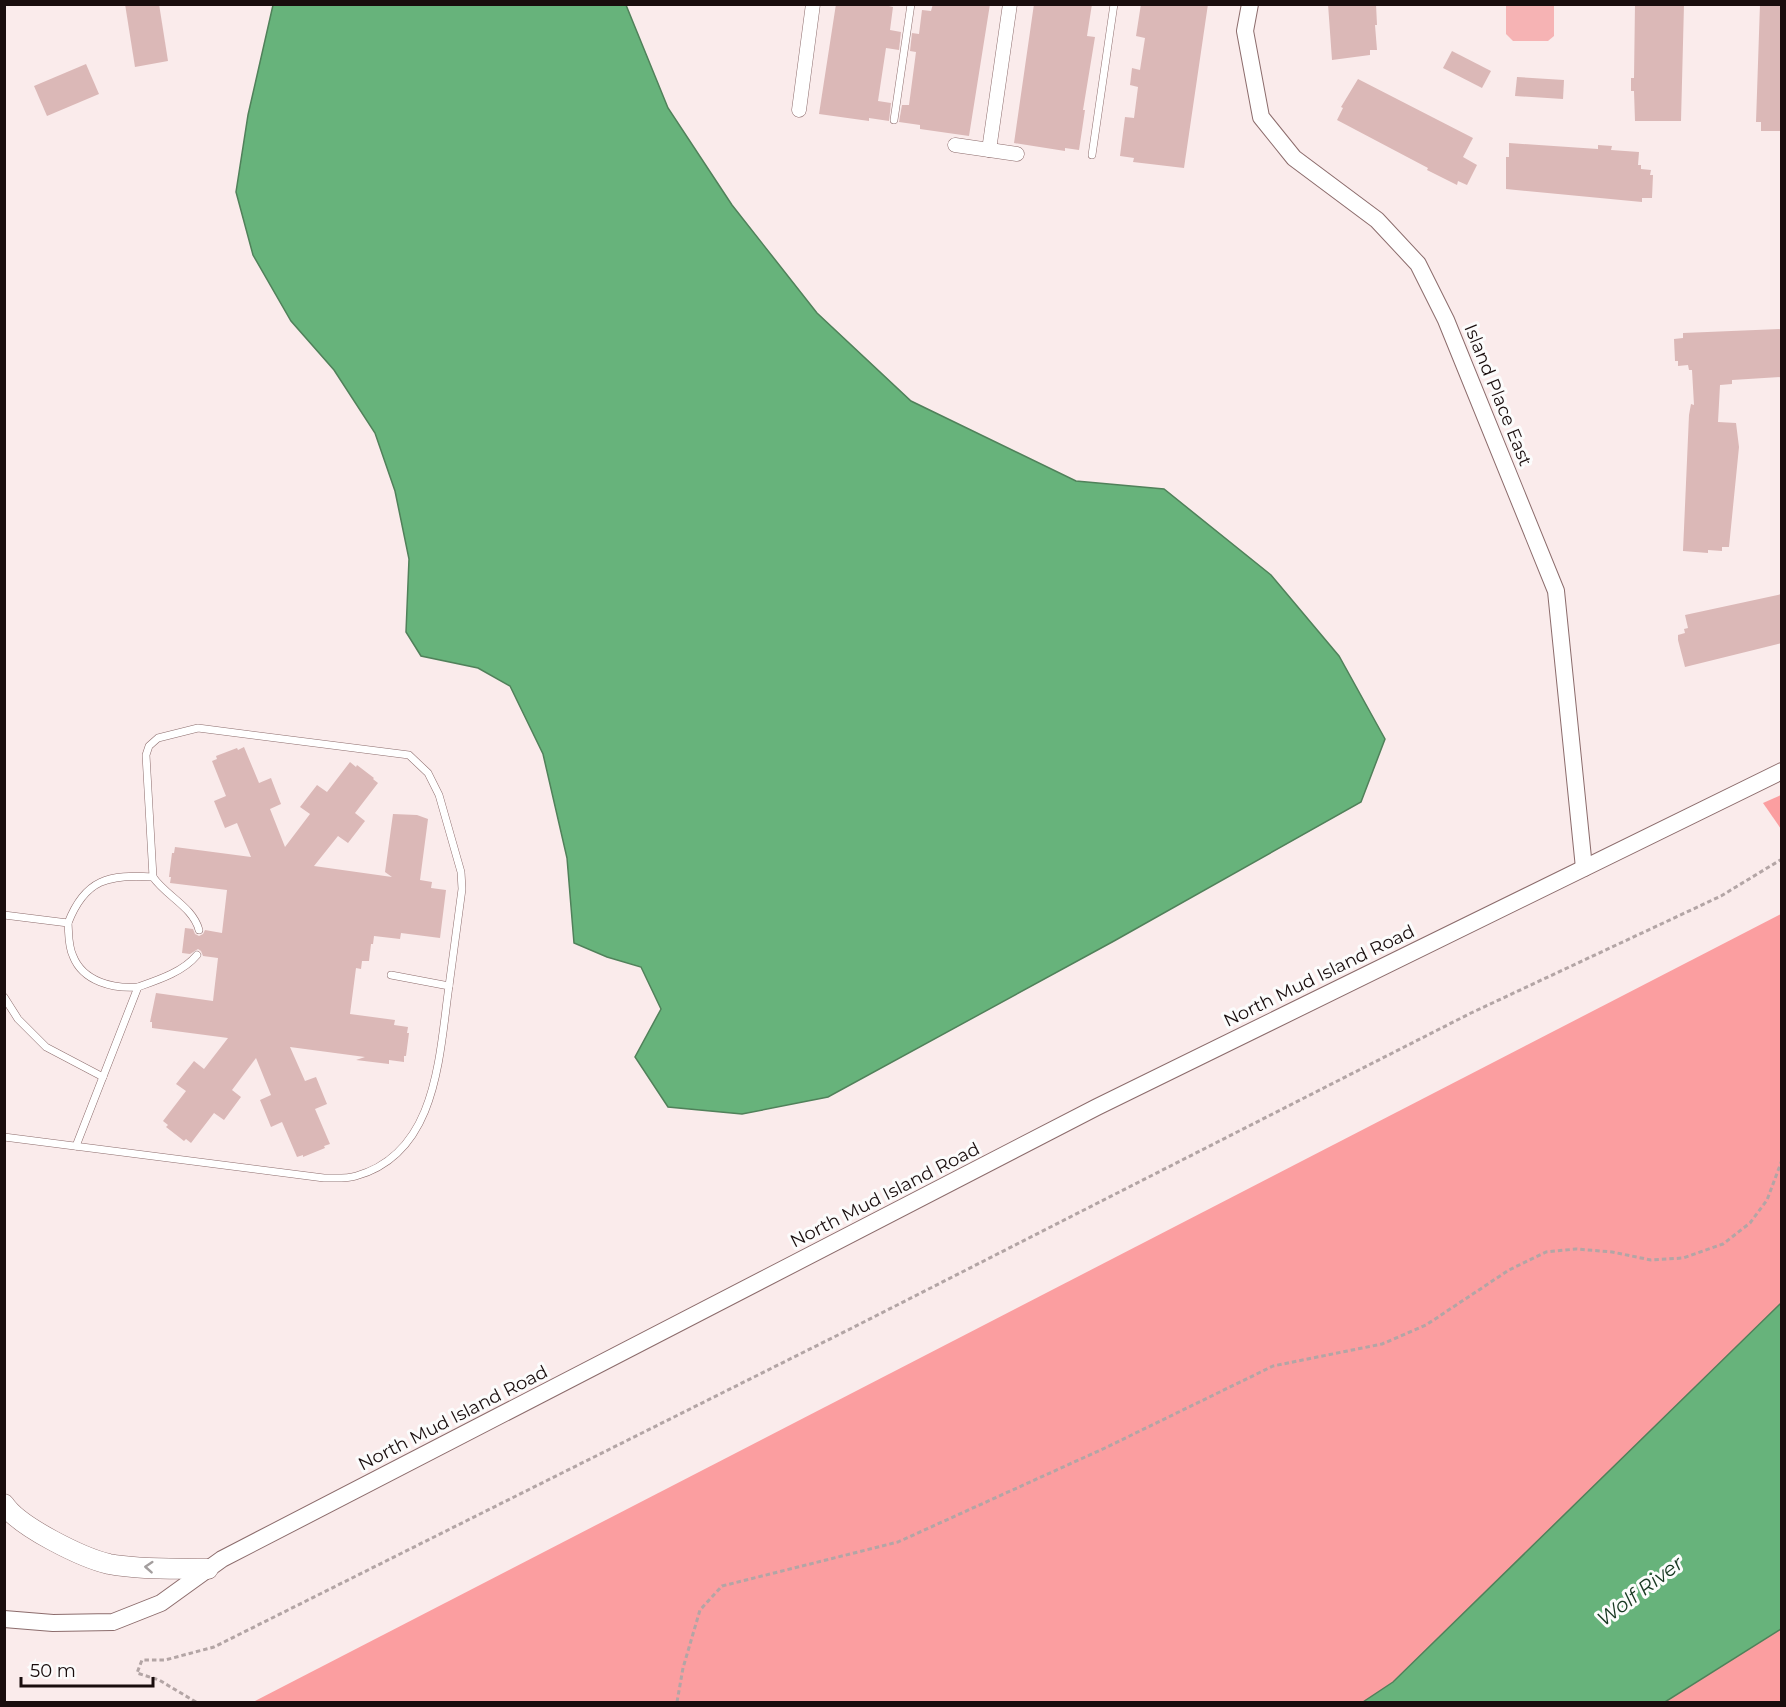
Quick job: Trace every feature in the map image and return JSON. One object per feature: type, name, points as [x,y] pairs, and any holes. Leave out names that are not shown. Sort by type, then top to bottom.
[{"type":"main road","points":[[4,1504],[30,1527],[65,1546],[109,1564],[208,1569]]},
{"type":"street","points":[[799,110],[813,4]]},
{"type":"street","points":[[989,150],[1010,4]]},
{"type":"street","name":"Island Place East","points":[[1250,4],[1245,32],[1261,117],[1294,158],[1377,219],[1419,264],[1446,320],[1556,591],[1584,868]]},
{"type":"street","points":[[955,145],[1017,153]]},
{"type":"street","name":"North Mud Island Road","points":[[4,1619],[53,1623],[113,1622],[161,1603],[232,1554],[1097,1107],[1782,771]]},
{"type":"lane","points":[[894,120],[912,4]]},
{"type":"lane","points":[[1092,154],[1114,4]]},
{"type":"lane","points":[[4,1137],[324,1178],[355,1177],[373,1170],[396,1156],[412,1138],[435,1087],[462,889],[461,872],[440,795],[428,773],[409,755],[198,728],[158,738],[149,746],[146,754],[153,877],[158,885],[185,908],[197,922],[199,930]]},
{"type":"lane","points":[[153,877],[117,878],[93,887],[81,896],[68,923],[73,958],[85,972],[108,986],[123,988],[138,987],[160,979],[179,969],[197,955]]},
{"type":"lane","points":[[4,915],[68,923]]},
{"type":"lane","points":[[391,975],[449,986]]},
{"type":"lane","points":[[76,1146],[138,987]]},
{"type":"lane","points":[[4,997],[18,1019],[46,1047],[103,1077]]},
{"type":"path","points":[[196,1702],[159,1680],[137,1673],[142,1659],[165,1660],[214,1647],[854,1327],[1471,1013],[1721,896],[1782,859]]},
{"type":"path","points":[[677,1702],[683,1668],[700,1610],[722,1586],[898,1542],[1105,1448],[1273,1366],[1382,1344],[1426,1325],[1509,1270],[1546,1252],[1576,1249],[1612,1252],[1651,1260],[1683,1258],[1723,1244],[1750,1223],[1767,1200],[1782,1160]]},
{"type":"shaded area","points":[[1506,5],[1554,5],[1554,36],[1548,41],[1513,41],[1506,34]]},
{"type":"shaded area","points":[[1781,795],[1781,829],[1763,803]]},
{"type":"shaded area","points":[[1781,914],[1781,1303],[1393,1682],[1363,1702],[253,1702]]},
{"type":"shaded area","points":[[1781,1629],[1781,1702],[1665,1702]]},
{"type":"water","points":[[273,5],[626,5],[668,108],[732,205],[817,313],[911,401],[1076,481],[1164,489],[1271,575],[1339,656],[1385,739],[1361,802],[1114,941],[828,1097],[742,1114],[668,1107],[635,1057],[661,1009],[641,967],[607,957],[574,943],[567,858],[543,754],[510,686],[478,668],[421,656],[406,632],[409,559],[395,491],[375,433],[334,370],[291,321],[253,255],[236,192],[248,115]]},
{"type":"water","name":"Wolf River","points":[[1781,1303],[1781,1629],[1665,1702],[1363,1702],[1393,1682]]},
{"type":"building","points":[[125,4],[159,4],[168,61],[135,67]]},
{"type":"building","points":[[836,4],[880,4],[893,7],[890,30],[901,32],[899,50],[886,48],[878,101],[891,103],[889,121],[869,118],[869,121],[819,114]]},
{"type":"building","points":[[933,4],[990,4],[969,136],[920,129],[920,125],[899,122],[902,105],[909,105],[916,52],[910,51],[912,33],[919,34],[922,10],[931,11]]},
{"type":"building","points":[[1034,4],[1092,4],[1087,36],[1095,37],[1079,150],[1065,148],[1065,151],[1014,143]]},
{"type":"building","points":[[1141,4],[1208,4],[1184,168],[1133,162],[1134,158],[1120,156],[1125,117],[1134,118],[1138,87],[1130,85],[1132,68],[1140,70],[1145,38],[1136,36]]},
{"type":"building","points":[[1328,4],[1376,4],[1377,50],[1370,50],[1370,55],[1332,60]]},
{"type":"building","points":[[1635,4],[1684,4],[1681,121],[1635,121],[1631,78],[1634,78]]},
{"type":"building","points":[[1760,4],[1782,4],[1782,131],[1761,131],[1761,122],[1756,122]]},
{"type":"building","points":[[1452,51],[1491,71],[1482,88],[1443,68]]},
{"type":"building","points":[[86,64],[99,94],[47,116],[34,86]]},
{"type":"building","points":[[1517,77],[1564,80],[1563,99],[1515,96]]},
{"type":"building","points":[[1358,79],[1473,138],[1463,157],[1477,165],[1467,185],[1458,181],[1457,185],[1427,170],[1428,168],[1337,120],[1343,108],[1341,107]]},
{"type":"building","points":[[1509,143],[1598,149],[1598,145],[1612,146],[1611,150],[1639,152],[1638,165],[1641,165],[1641,169],[1651,170],[1650,175],[1653,175],[1652,198],[1642,198],[1642,202],[1506,189],[1506,157],[1509,157]]},
{"type":"building","points":[[1782,329],[1782,377],[1732,380],[1732,384],[1720,385],[1718,422],[1736,423],[1739,447],[1729,547],[1722,547],[1722,551],[1708,550],[1708,553],[1683,551],[1689,415],[1691,404],[1694,405],[1692,370],[1689,370],[1688,365],[1678,366],[1678,361],[1675,361],[1674,339],[1683,338],[1683,333]]},
{"type":"building","points":[[1782,594],[1782,643],[1685,667],[1678,635],[1685,633],[1684,629],[1688,628],[1685,615]]},
{"type":"building","points":[[244,747],[259,783],[271,778],[281,804],[270,809],[285,847],[310,814],[300,807],[317,785],[327,792],[350,762],[356,767],[357,765],[378,783],[355,813],[365,821],[348,843],[338,836],[314,866],[392,877],[385,872],[393,814],[417,815],[428,819],[420,880],[432,882],[431,888],[446,890],[440,938],[401,933],[400,939],[374,936],[369,961],[362,961],[361,969],[356,968],[350,1014],[395,1020],[394,1025],[408,1027],[404,1062],[389,1060],[389,1064],[356,1060],[365,1057],[290,1047],[305,1081],[316,1077],[327,1104],[315,1109],[330,1144],[303,1157],[303,1155],[297,1157],[282,1122],[271,1127],[260,1100],[271,1095],[256,1058],[232,1090],[241,1097],[224,1120],[214,1113],[191,1143],[186,1139],[184,1141],[166,1127],[168,1125],[163,1121],[186,1091],[176,1084],[194,1061],[204,1069],[228,1038],[152,1028],[152,1022],[150,1022],[156,993],[213,1001],[218,958],[203,956],[198,949],[190,954],[182,953],[185,928],[193,929],[199,936],[205,930],[222,933],[227,890],[170,883],[172,853],[175,847],[251,857],[237,823],[225,828],[214,801],[226,796],[212,761],[217,759],[216,756]]}]
